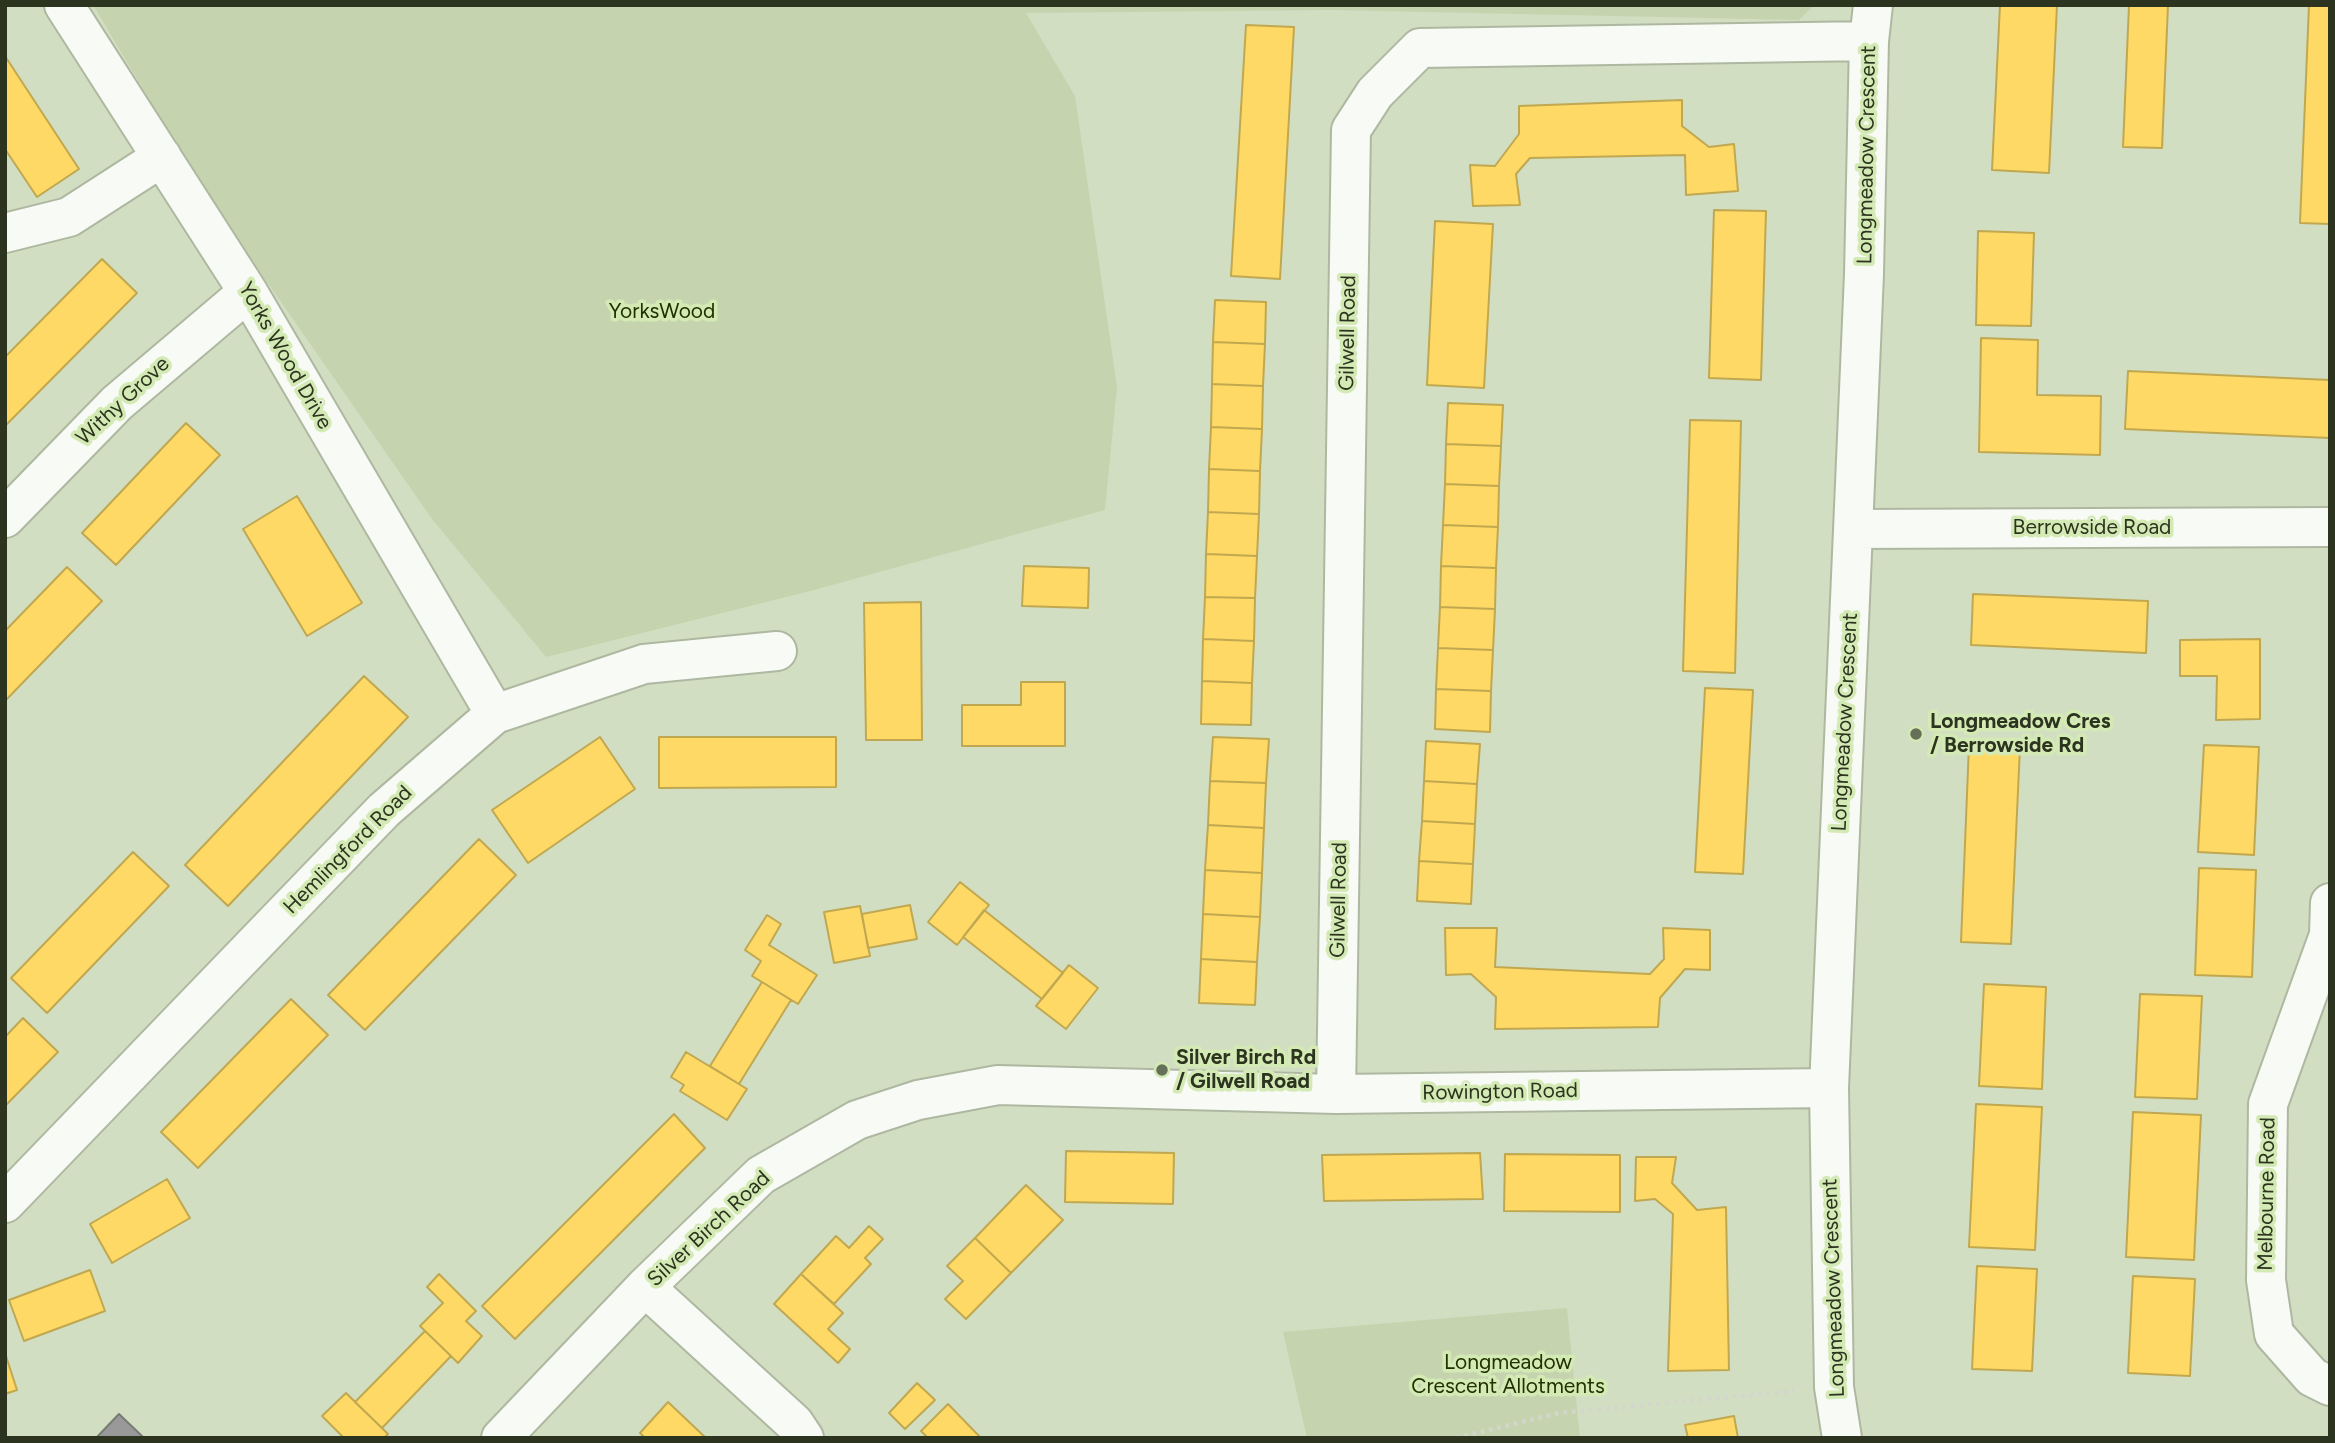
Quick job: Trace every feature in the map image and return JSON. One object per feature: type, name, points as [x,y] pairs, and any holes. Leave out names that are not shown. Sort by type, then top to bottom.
[{"type":"street","name":"Yorks Wood Drive","points":[[64,5],[248,292],[495,714]]},
{"type":"street","name":"Longmeadow Crescent","points":[[1842,1438],[1834,1387],[1829,1088],[1854,529],[1871,23]]},
{"type":"street","name":"Gilwell Road","points":[[1336,1094],[1351,130],[1375,93],[1420,48],[1871,23]]},
{"type":"street","points":[[5,233],[69,218],[162,157]]},
{"type":"street","name":"Withy Grove","points":[[5,518],[117,403],[248,292]]},
{"type":"street","name":"Berrowside Road","points":[[1854,529],[2330,527]]},
{"type":"street","name":"Hemlingford Road","points":[[5,1203],[384,810],[495,714],[644,664],[778,651]]},
{"type":"street","name":"Melbourne Road","points":[[2330,902],[2329,935],[2268,1104],[2266,1280],[2274,1334],[2312,1377],[2330,1387]]},
{"type":"street","name":"Silver Birch Road","points":[[501,1438],[645,1287],[761,1175],[857,1120],[918,1100],[998,1085],[1172,1089]]},
{"type":"street","name":"Rowington Road","points":[[1172,1089],[1336,1094],[1829,1088]]},
{"type":"street","points":[[645,1287],[794,1423],[804,1438]]},
{"type":"path","points":[[1456,1438],[1559,1413],[1834,1387]]},
{"type":"green space","name":"YorksWood","points":[[93,5],[1814,5],[1799,20],[1332,10],[1026,13],[1075,96],[1117,387],[1105,510],[814,590],[546,657],[432,519],[203,190]]},
{"type":"green space","name":"Longmeadow Crescent Allotments","points":[[1567,1308],[1580,1438],[1307,1438],[1283,1332]]},
{"type":"building: Homes","points":[[2000,5],[2057,5],[2049,173],[1992,170]]},
{"type":"building: Homes","points":[[2129,5],[2168,5],[2162,148],[2123,147]]},
{"type":"building: Homes","points":[[2309,5],[2330,5],[2330,224],[2300,223]]},
{"type":"building: Homes","points":[[1246,25],[1294,27],[1280,279],[1231,276]]},
{"type":"building: Homes","points":[[5,56],[79,169],[37,197],[5,149]]},
{"type":"building: Homes","points":[[1682,100],[1682,126],[1709,147],[1734,144],[1738,191],[1686,195],[1685,155],[1530,158],[1516,174],[1520,205],[1473,206],[1470,165],[1495,166],[1519,134],[1519,106]]},
{"type":"building: Homes","points":[[1714,210],[1766,211],[1761,380],[1709,378]]},
{"type":"building: Homes","points":[[1435,221],[1493,224],[1484,388],[1427,385]]},
{"type":"building: Homes","points":[[1978,231],[2034,233],[2031,326],[1976,325]]},
{"type":"building: Homes","points":[[102,259],[137,293],[5,426],[5,357]]},
{"type":"building: Homes","points":[[1215,300],[1266,302],[1265,344],[1213,342]]},
{"type":"building: Homes","points":[[1981,338],[2038,340],[2037,395],[2101,396],[2100,455],[1979,452]]},
{"type":"building: Homes","points":[[1213,342],[1265,344],[1263,386],[1212,384]]},
{"type":"building: Homes","points":[[2128,371],[2330,380],[2330,438],[2125,429]]},
{"type":"building: Homes","points":[[1212,384],[1263,386],[1262,429],[1211,427]]},
{"type":"building: Homes","points":[[1448,403],[1503,405],[1501,446],[1446,444]]},
{"type":"building: Homes","points":[[1690,420],[1741,421],[1735,673],[1683,671]]},
{"type":"building: Homes","points":[[186,423],[220,455],[116,565],[82,533]]},
{"type":"building: Homes","points":[[1211,427],[1262,429],[1260,471],[1209,469]]},
{"type":"building: Homes","points":[[1446,444],[1501,446],[1499,486],[1445,484]]},
{"type":"building: Homes","points":[[1209,469],[1260,471],[1259,514],[1208,512]]},
{"type":"building: Homes","points":[[1445,484],[1499,486],[1498,527],[1443,525]]},
{"type":"building: Homes","points":[[297,496],[362,603],[307,636],[243,529]]},
{"type":"building: Homes","points":[[1208,512],[1259,514],[1257,556],[1206,554]]},
{"type":"building: Homes","points":[[1443,525],[1498,527],[1496,568],[1441,566]]},
{"type":"building: Homes","points":[[1206,554],[1257,556],[1255,598],[1205,597]]},
{"type":"building: Homes","points":[[1024,566],[1089,568],[1088,608],[1022,606]]},
{"type":"building: Homes","points":[[1441,566],[1496,568],[1495,609],[1440,607]]},
{"type":"building: Homes","points":[[67,567],[102,601],[5,701],[5,631]]},
{"type":"building: Homes","points":[[1973,594],[2148,601],[2146,653],[1971,645]]},
{"type":"building: Homes","points":[[1205,597],[1255,598],[1254,641],[1203,639]]},
{"type":"building: Homes","points":[[921,602],[922,740],[866,740],[864,603]]},
{"type":"building: Homes","points":[[1440,607],[1495,609],[1493,650],[1438,648]]},
{"type":"building: Homes","points":[[1203,639],[1254,641],[1252,683],[1202,681]]},
{"type":"building: Homes","points":[[2260,639],[2260,719],[2216,720],[2217,676],[2180,676],[2180,640]]},
{"type":"building: Homes","points":[[1438,648],[1493,650],[1491,691],[1436,689]]},
{"type":"building: Homes","points":[[364,676],[408,717],[228,906],[185,865]]},
{"type":"building: Homes","points":[[1202,681],[1252,683],[1251,725],[1201,724]]},
{"type":"building: Homes","points":[[1021,682],[1065,682],[1065,746],[962,746],[962,705],[1021,705]]},
{"type":"building: Homes","points":[[1705,688],[1753,690],[1743,874],[1695,872]]},
{"type":"building: Homes","points":[[1436,689],[1491,691],[1490,732],[1435,729]]},
{"type":"building: Homes","points":[[600,737],[635,789],[528,863],[492,810]]},
{"type":"building: Homes","points":[[659,737],[836,737],[836,787],[659,788]]},
{"type":"building: Homes","points":[[1213,737],[1269,739],[1266,783],[1210,781]]},
{"type":"building: Homes","points":[[1426,741],[1480,744],[1477,784],[1424,781]]},
{"type":"building: Homes","points":[[1969,745],[2020,747],[2011,944],[1961,942]]},
{"type":"building: Homes","points":[[2204,745],[2259,747],[2254,855],[2198,852]]},
{"type":"building: Homes","points":[[1210,781],[1266,783],[1264,828],[1208,825]]},
{"type":"building: Homes","points":[[1424,781],[1477,784],[1475,824],[1422,821]]},
{"type":"building: Homes","points":[[1422,821],[1475,824],[1473,864],[1419,861]]},
{"type":"building: Homes","points":[[1208,825],[1264,828],[1262,873],[1205,870]]},
{"type":"building: Homes","points":[[479,839],[516,875],[365,1030],[328,995]]},
{"type":"building: Homes","points":[[133,852],[169,886],[47,1013],[11,978]]},
{"type":"building: Homes","points":[[1419,861],[1473,864],[1471,904],[1417,901]]},
{"type":"building: Homes","points":[[2199,868],[2256,870],[2252,977],[2195,975]]},
{"type":"building: Homes","points":[[1205,870],[1262,873],[1260,917],[1203,914]]},
{"type":"building: Homes","points":[[960,882],[989,905],[957,945],[928,922]]},
{"type":"building: Homes","points":[[910,905],[917,939],[868,948],[862,914]]},
{"type":"building: Homes","points":[[860,906],[870,956],[834,963],[824,912]]},
{"type":"building: Homes","points":[[984,910],[1063,973],[1042,999],[963,937]]},
{"type":"building: Homes","points":[[1203,914],[1260,917],[1257,962],[1201,959]]},
{"type":"building: Homes","points":[[767,915],[781,924],[769,945],[817,975],[798,1004],[752,976],[761,961],[745,950]]},
{"type":"building: Homes","points":[[1445,928],[1497,928],[1495,967],[1650,974],[1664,959],[1663,928],[1710,930],[1710,970],[1685,969],[1660,998],[1658,1027],[1495,1029],[1496,997],[1471,974],[1446,975]]},
{"type":"building: Homes","points":[[1201,959],[1257,962],[1255,1005],[1199,1003]]},
{"type":"building: Homes","points":[[1069,965],[1098,988],[1066,1029],[1036,1006]]},
{"type":"building: Homes","points":[[762,982],[791,1000],[739,1084],[710,1066]]},
{"type":"building: Homes","points":[[1984,984],[2046,987],[2042,1089],[1979,1086]]},
{"type":"building: Homes","points":[[2140,994],[2202,996],[2197,1099],[2135,1097]]},
{"type":"building: Homes","points":[[291,999],[328,1035],[198,1168],[161,1132]]},
{"type":"building: Homes","points":[[23,1018],[58,1052],[5,1106],[5,1037]]},
{"type":"building: Homes","points":[[686,1052],[747,1089],[727,1120],[680,1091],[684,1085],[671,1077]]},
{"type":"building: Homes","points":[[1976,1104],[2042,1107],[2035,1250],[1969,1247]]},
{"type":"building: Homes","points":[[2133,1112],[2201,1115],[2194,1260],[2126,1257]]},
{"type":"building: Homes","points":[[674,1114],[705,1148],[515,1339],[482,1306]]},
{"type":"building: Homes","points":[[1066,1151],[1174,1153],[1173,1204],[1065,1202]]},
{"type":"building: Homes","points":[[1480,1153],[1483,1199],[1324,1201],[1322,1155]]},
{"type":"building: Homes","points":[[1505,1154],[1620,1155],[1620,1212],[1504,1211]]},
{"type":"building: Homes","points":[[1636,1157],[1676,1157],[1672,1183],[1697,1210],[1726,1207],[1729,1370],[1668,1371],[1673,1214],[1655,1199],[1635,1201]]},
{"type":"building: Homes","points":[[167,1179],[190,1218],[112,1263],[90,1224]]},
{"type":"building: Homes","points":[[1026,1185],[1063,1220],[1011,1273],[975,1238]]},
{"type":"building: Homes","points":[[869,1226],[883,1239],[865,1258],[871,1264],[834,1304],[801,1274],[836,1236],[849,1248]]},
{"type":"building: Homes","points":[[975,1238],[1011,1273],[966,1319],[945,1299],[963,1281],[947,1266]]},
{"type":"building: Homes","points":[[1977,1266],[2037,1269],[2032,1371],[1972,1369]]},
{"type":"building: Homes","points":[[90,1270],[105,1311],[24,1341],[9,1300]]},
{"type":"building: Homes","points":[[439,1274],[476,1311],[466,1321],[482,1336],[458,1363],[420,1326],[443,1303],[427,1287]]},
{"type":"building: Homes","points":[[801,1274],[843,1313],[828,1329],[850,1349],[838,1363],[774,1304]]},
{"type":"building: Homes","points":[[2133,1276],[2195,1279],[2190,1376],[2128,1373]]},
{"type":"building: Homes","points":[[425,1331],[451,1356],[382,1428],[355,1402]]},
{"type":"building: Homes","points":[[5,1353],[17,1390],[5,1394]]},
{"type":"building: Homes","points":[[917,1383],[935,1400],[905,1429],[889,1413]]},
{"type":"building: Homes","points":[[346,1393],[388,1434],[384,1438],[344,1438],[322,1416]]},
{"type":"building: Homes","points":[[668,1402],[706,1438],[645,1438],[640,1433]]},
{"type":"building: Homes","points":[[948,1404],[981,1438],[928,1438],[921,1431]]},
{"type":"building: Homes","points":[[1734,1416],[1738,1438],[1688,1438],[1685,1425]]},
{"type":"building: Industry","points":[[119,1414],[143,1437],[143,1438],[96,1438]]},
{"type":"place","name":"Longmeadow Cres / Berrowside Rd","points":[[1916,734]]},
{"type":"place","name":"Silver Birch Rd / Gilwell Road","points":[[1162,1070]]}]
